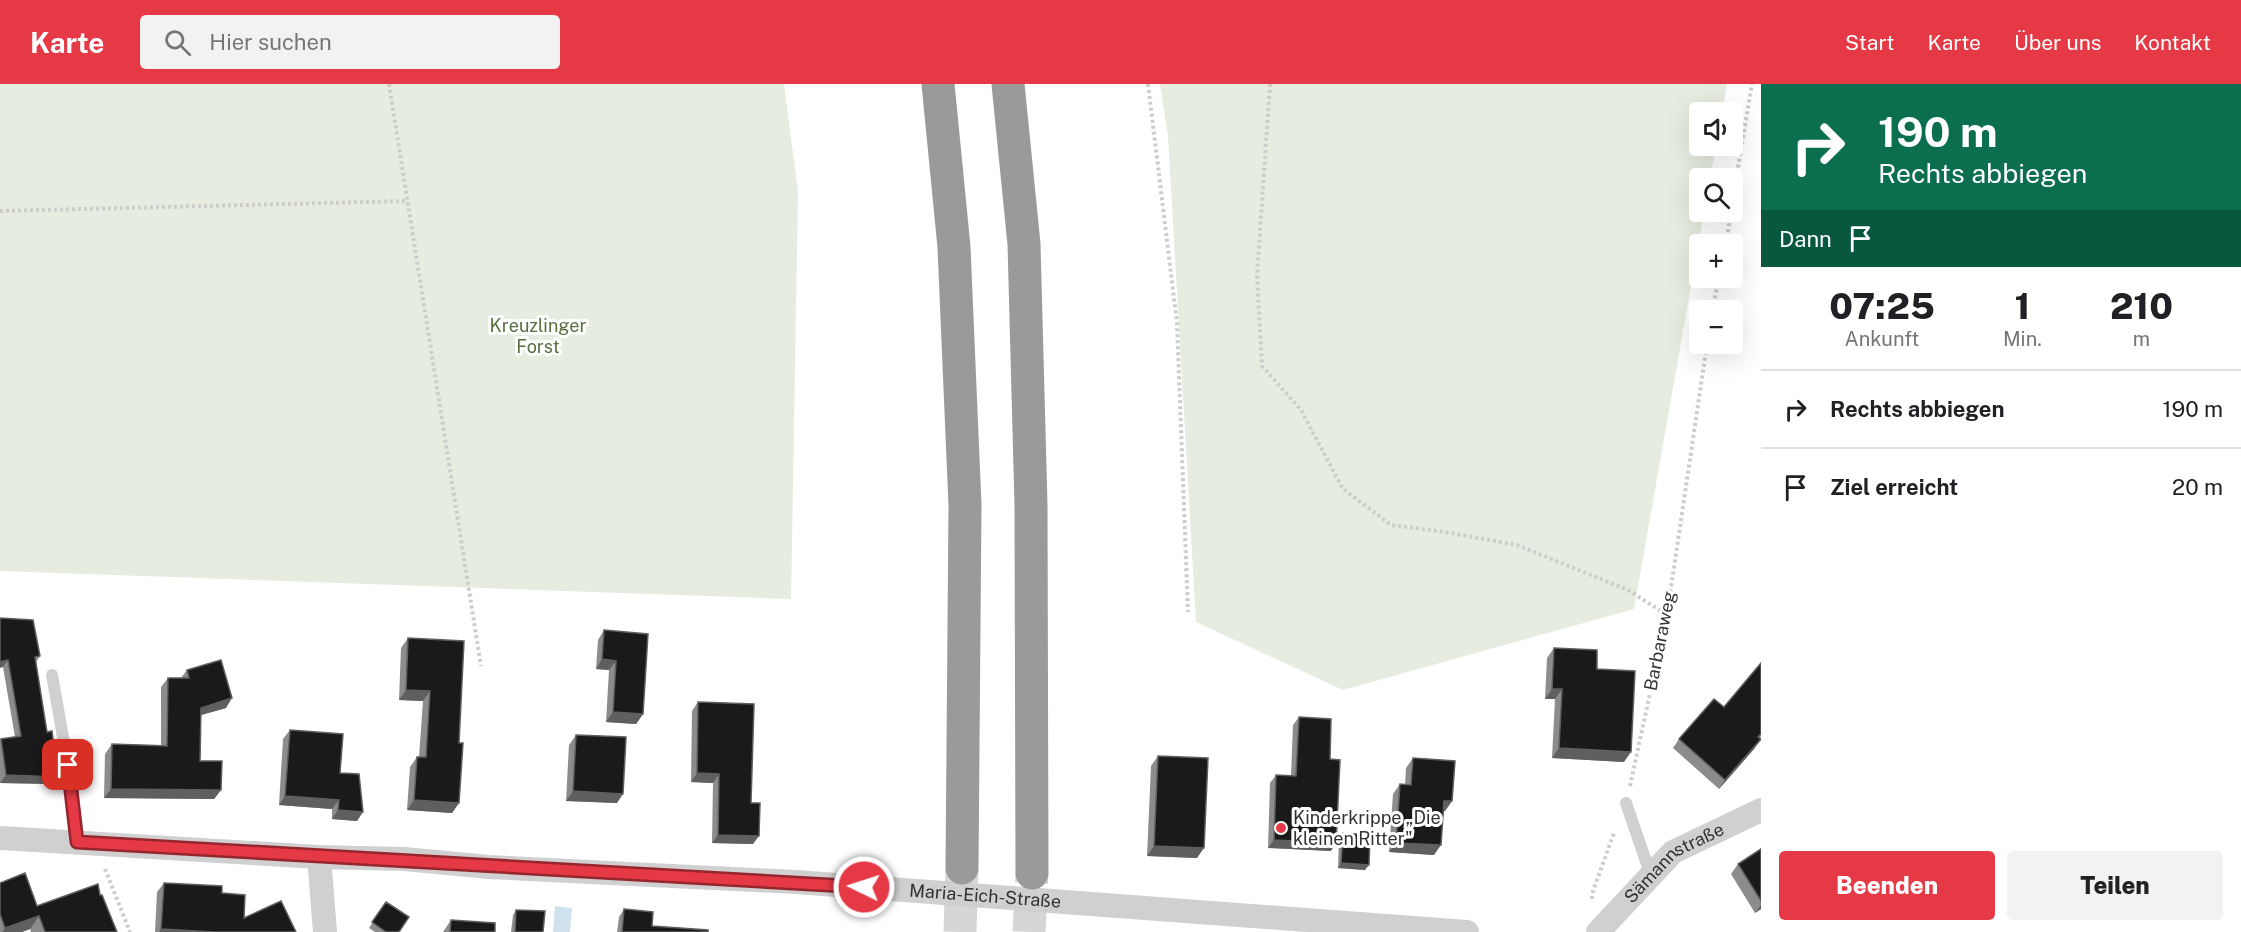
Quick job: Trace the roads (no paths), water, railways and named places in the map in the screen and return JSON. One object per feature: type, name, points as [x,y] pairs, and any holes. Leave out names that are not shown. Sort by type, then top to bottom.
[{"type":"highway","points":[[938,84],[954,247],[965,505],[963,868]]},
{"type":"highway","points":[[1008,84],[1024,244],[1031,505],[1032,873]]},
{"type":"street","name":"Sämannstraße","points":[[1598,932],[1673,852],[1761,810]]},
{"type":"street","name":"Maria-Eich-Straße","points":[[0,838],[404,859],[489,867],[796,882],[1467,932]]},
{"type":"street","points":[[319,856],[325,932]]},
{"type":"lane","points":[[52,675],[72,788],[86,843]]},
{"type":"lane","points":[[1626,803],[1651,876]]},
{"type":"water","points":[[555,906],[572,908],[570,932],[553,932]]},
{"type":"tunnel","points":[[960,932],[962,868]]},
{"type":"tunnel","points":[[1029,932],[1032,873]]},
{"type":"place","name":"Kinderkrippe „Die kleinen Ritter\"","points":[[1281,828]]},
{"type":"park label","name":"Kreuzlinger Forst","points":[[538,336]]}]
